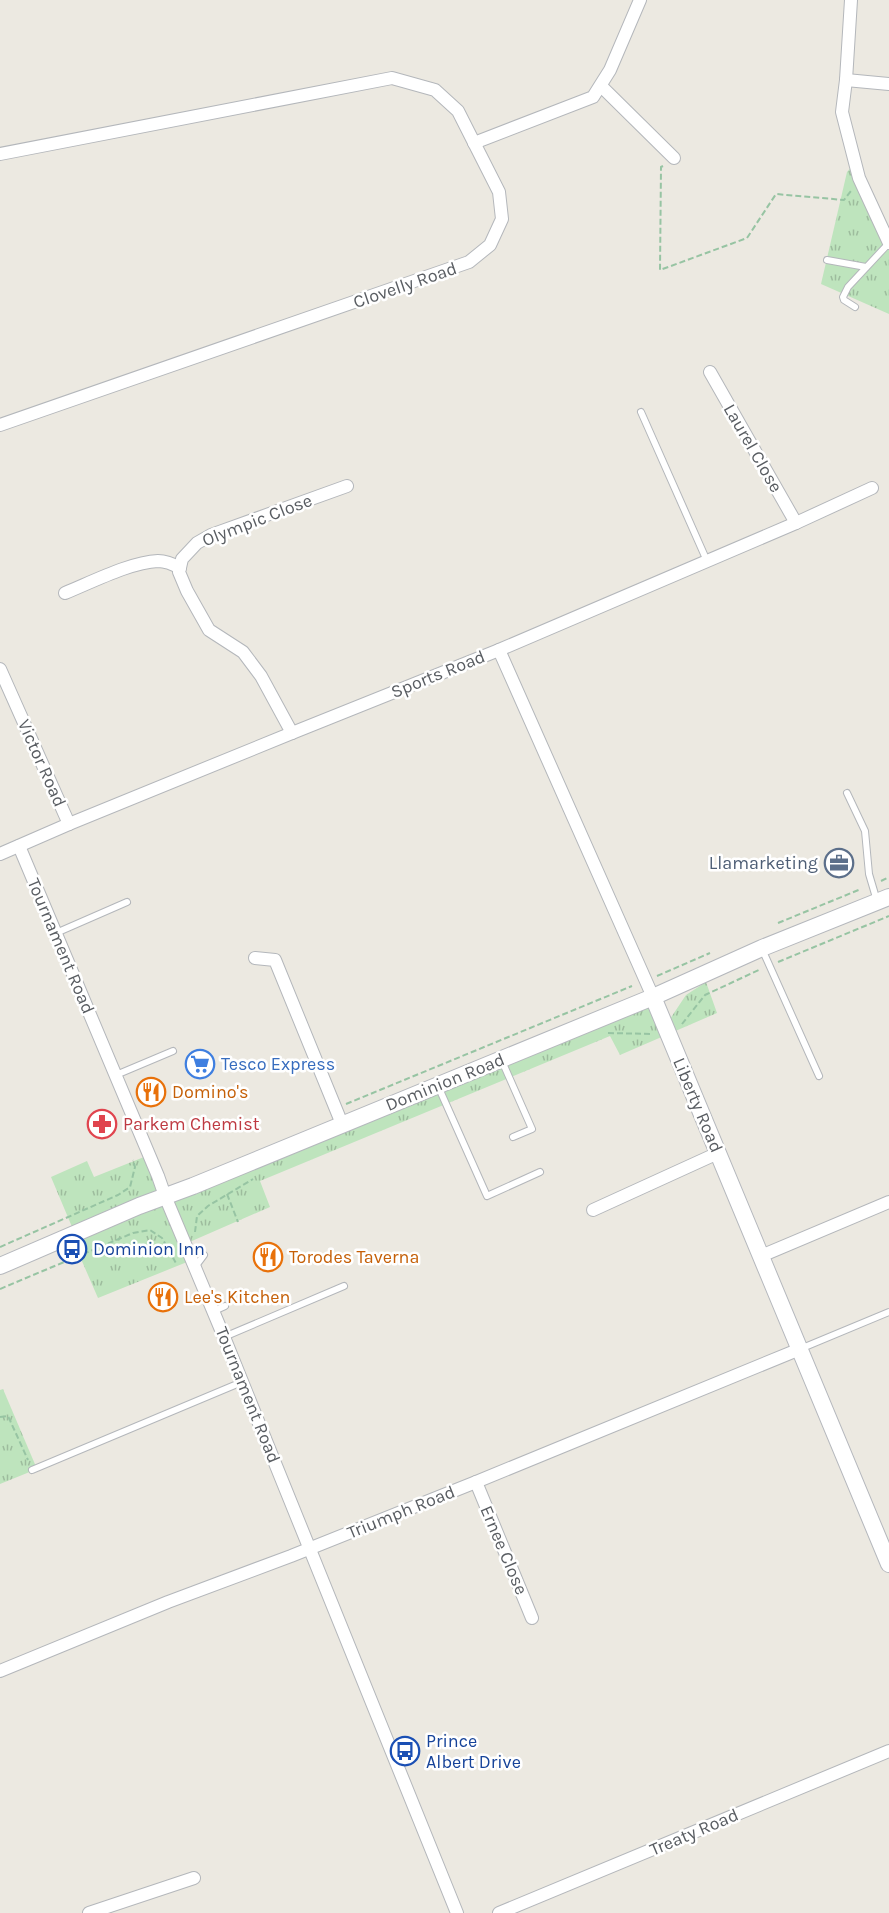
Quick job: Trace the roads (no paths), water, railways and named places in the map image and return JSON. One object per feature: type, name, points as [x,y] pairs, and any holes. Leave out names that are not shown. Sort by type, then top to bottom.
[{"type":"street","points":[[474,143],[593,97],[610,70],[640,0]]},
{"type":"street","points":[[850,0],[842,112],[860,178],[889,243]]},
{"type":"street","name":"Clovelly Road","points":[[0,154],[392,78],[435,90],[459,111],[499,192],[502,219],[490,245],[469,262],[0,425]]},
{"type":"street","points":[[846,80],[889,84]]},
{"type":"street","points":[[601,86],[674,158]]},
{"type":"street","name":"Laurel Close","points":[[710,372],[796,523]]},
{"type":"street","name":"Olympic Close","points":[[180,568],[182,559],[196,543],[211,535],[347,486]]},
{"type":"street","name":"Sports Road","points":[[0,854],[499,650],[796,523],[872,488]]},
{"type":"street","points":[[65,593],[139,564],[159,561],[171,563],[180,568],[179,572],[187,591],[209,630],[243,652],[261,676],[292,733]]},
{"type":"street","name":"Liberty Road","points":[[499,650],[654,997],[800,1350],[884,1537],[889,1564]]},
{"type":"street","name":"Victor Road","points":[[0,669],[69,824]]},
{"type":"street","name":"Tournament Road","points":[[19,846],[195,1267],[219,1309],[224,1337],[457,1913]]},
{"type":"street","name":"Dominion Road","points":[[0,1266],[165,1196],[338,1117],[438,1085],[654,997],[762,948],[883,899]]},
{"type":"street","points":[[255,958],[275,960],[338,1117]]},
{"type":"street","points":[[592,1210],[718,1153]]},
{"type":"street","points":[[761,1256],[889,1202]]},
{"type":"street","name":"Triumph Road","points":[[0,1671],[168,1602],[476,1482],[800,1350]]},
{"type":"street","name":"Ernee Close","points":[[476,1482],[532,1617]]},
{"type":"street","name":"Treaty Road","points":[[499,1913],[889,1751]]},
{"type":"street","points":[[89,1913],[194,1878]]},
{"type":"lane","points":[[855,308],[843,297],[848,287],[889,243]]},
{"type":"lane","points":[[827,260],[866,267]]},
{"type":"lane","points":[[641,412],[707,561]]},
{"type":"lane","points":[[847,793],[865,831],[871,885],[883,899]]},
{"type":"lane","points":[[56,933],[127,902]]},
{"type":"lane","points":[[762,948],[819,1076]]},
{"type":"lane","points":[[116,1075],[173,1051]]},
{"type":"lane","points":[[501,1059],[532,1129],[513,1137]]},
{"type":"lane","points":[[438,1085],[487,1196],[540,1172]]},
{"type":"lane","points":[[195,1267],[204,1256]]},
{"type":"lane","points":[[224,1337],[344,1286]]},
{"type":"lane","points":[[800,1350],[889,1312]]},
{"type":"lane","points":[[32,1470],[242,1382]]},
{"type":"place","name":"Llamarketing","points":[[839,863]]},
{"type":"place","name":"Tesco Express","points":[[200,1064]]},
{"type":"place","name":"Domino's","points":[[151,1092]]},
{"type":"place","name":"Parkem Chemist","points":[[102,1124]]},
{"type":"place","name":"Dominion Inn","points":[[72,1249]]},
{"type":"place","name":"Torodes Taverna","points":[[268,1257]]},
{"type":"place","name":"Lee's Kitchen","points":[[163,1297]]},
{"type":"place","name":"Prince Albert Drive","points":[[405,1751]]}]
